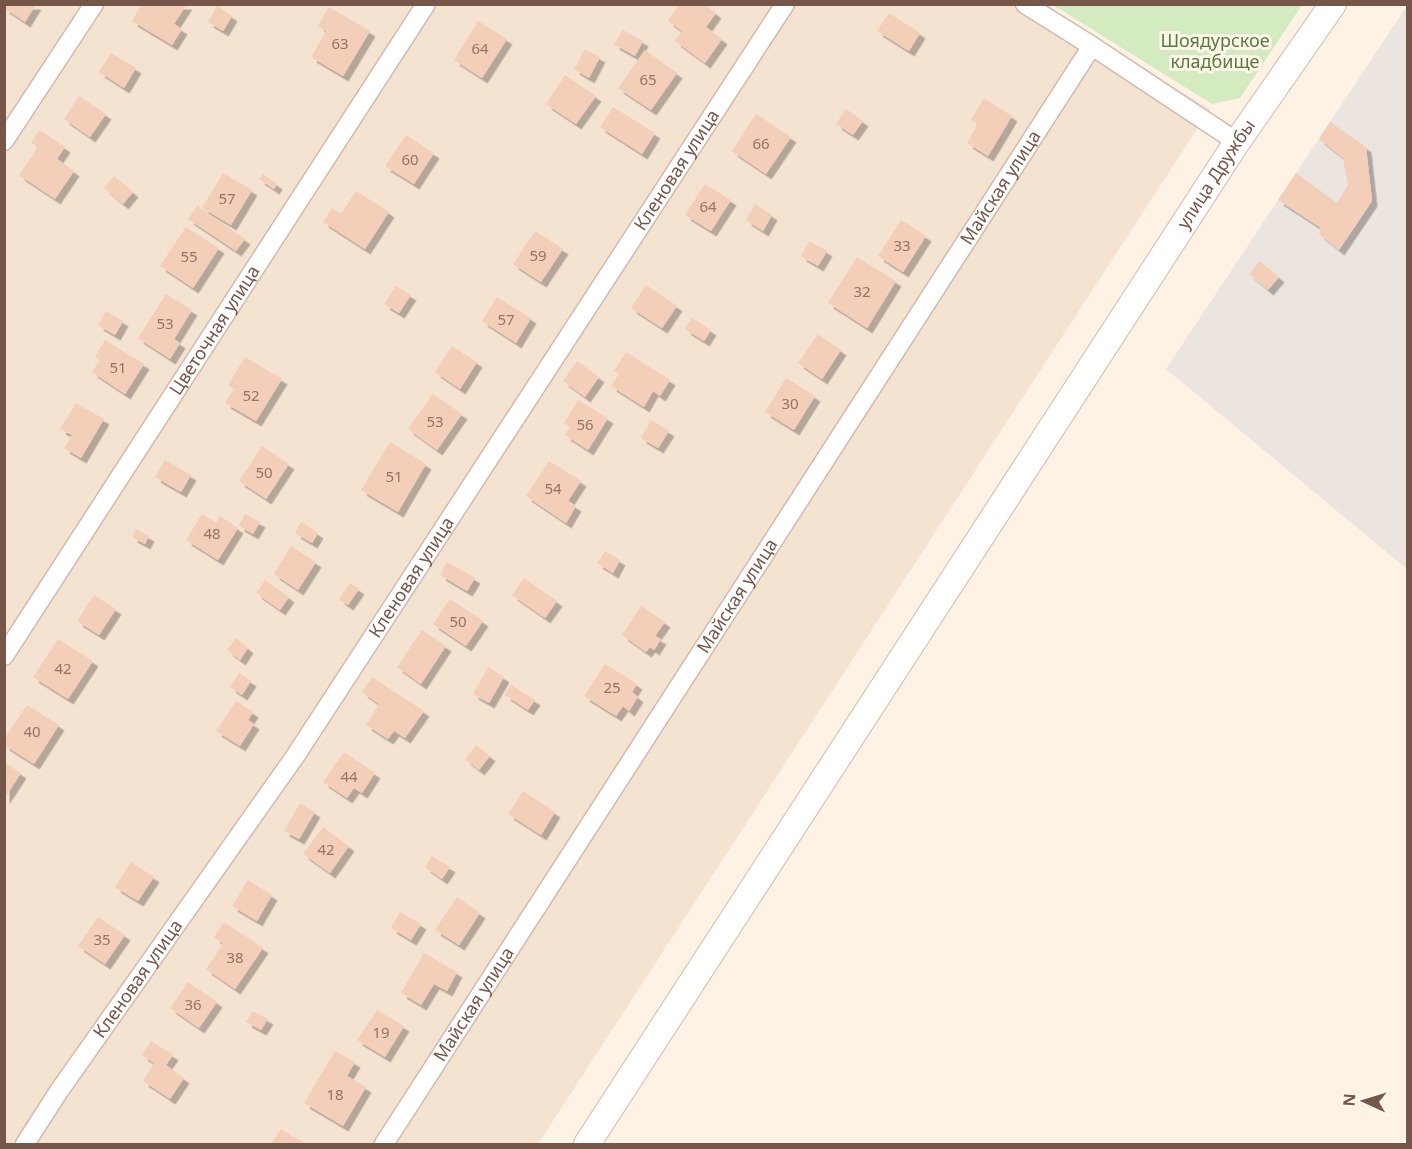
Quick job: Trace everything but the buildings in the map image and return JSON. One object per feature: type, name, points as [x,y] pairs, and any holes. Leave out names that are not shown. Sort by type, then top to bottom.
[{"type":"main road","name":"улица Дружбы","points":[[587,1144],[1237,142],[1333,4]]},
{"type":"street","points":[[4,141],[94,4]]},
{"type":"street","name":"Цветочная улица","points":[[4,656],[426,4]]},
{"type":"street","name":"Кленовая улица","points":[[26,1144],[59,1091],[296,755],[785,4]]},
{"type":"street","points":[[1025,4],[1237,142]]},
{"type":"street","name":"Майская улица","points":[[384,1144],[1092,46]]},
{"type":"shaded area","points":[[5,5],[1035,5],[1210,109],[538,1144],[5,1144]]},
{"type":"shaded area","points":[[1407,6],[1407,569],[1166,369]]},
{"type":"green space","name":"Шоядурское кладбище","points":[[1053,5],[1302,5],[1240,98],[1212,104]]}]
